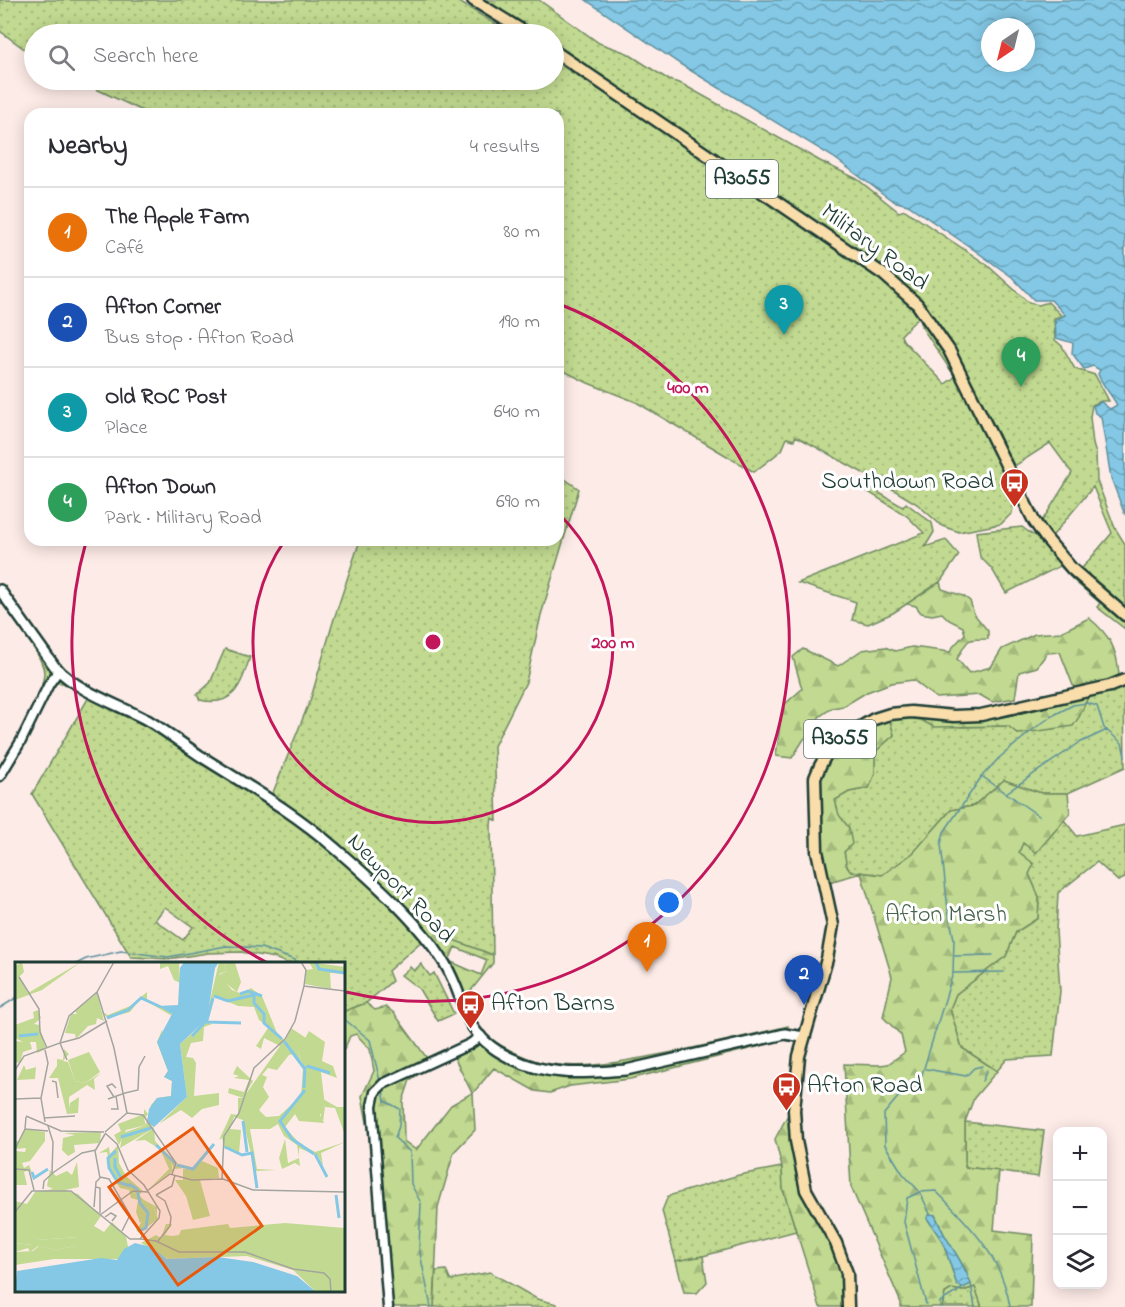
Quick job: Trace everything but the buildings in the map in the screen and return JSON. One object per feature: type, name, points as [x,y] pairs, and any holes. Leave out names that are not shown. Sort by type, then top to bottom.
[{"type":"main road","points":[[473,0],[512,24]]},
{"type":"main road","name":"Military Road","points":[[564,58],[883,274],[912,299],[927,316],[949,351],[1041,532],[1072,569],[1125,615]]},
{"type":"main road","name":"Newport Road","points":[[0,590],[59,670],[76,683],[153,724],[269,798],[335,848],[426,937],[445,964],[470,1022],[481,1036],[498,1050],[524,1063],[548,1070],[577,1072],[626,1070],[784,1034],[804,1037]]},
{"type":"main road","name":"A3055","points":[[848,1307],[847,1274],[836,1243],[806,1190],[796,1141],[794,1110],[796,1080],[804,1037],[827,959],[833,925],[817,851],[815,778],[828,751],[839,740],[874,719],[890,714],[911,712],[954,716],[981,715],[1088,691],[1125,680]]},
{"type":"street","points":[[0,776],[21,741],[49,684],[59,670]]},
{"type":"street","points":[[388,1307],[374,1136],[373,1095],[382,1084],[470,1044],[481,1036]]},
{"type":"green space","points":[[0,0],[456,0],[496,24],[24,24],[24,49],[0,31]]},
{"type":"green space","points":[[476,0],[539,0],[599,43],[627,53],[669,80],[682,84],[820,161],[857,179],[899,212],[905,210],[986,264],[1029,303],[1039,305],[1048,302],[1062,316],[1054,318],[1055,340],[1062,346],[1075,369],[1095,375],[1109,401],[1101,401],[1092,405],[1090,417],[1096,454],[1097,481],[1115,528],[1125,544],[1125,610],[1078,573],[1112,533],[1093,487],[1049,540],[1039,526],[1072,473],[1050,443],[1010,469],[961,369],[910,294],[564,55],[564,24],[516,24]]},
{"type":"green space","points":[[564,67],[596,88],[603,88],[881,275],[920,310],[919,317],[901,335],[903,340],[945,384],[955,377],[921,326],[921,322],[924,321],[947,351],[1016,491],[1012,513],[1001,524],[959,532],[942,526],[917,504],[796,436],[794,440],[787,438],[782,450],[754,472],[636,402],[564,371],[564,108],[136,108],[98,90],[564,90]]},
{"type":"green space","points":[[564,478],[579,489],[564,539]]},
{"type":"green space","points":[[864,484],[903,507],[906,503],[932,523],[934,532],[925,547],[946,540],[959,555],[940,582],[893,613],[868,624],[852,620],[856,602],[798,583],[924,533],[907,516],[862,488]]},
{"type":"green space","points":[[1022,527],[1033,535],[1040,534],[1125,618],[1125,629],[1097,607],[1100,603],[1060,566],[1006,593],[992,569],[980,557],[976,532]]},
{"type":"green space","points":[[358,546],[562,546],[541,615],[526,682],[494,746],[497,821],[492,818],[491,825],[493,955],[453,940],[440,921],[430,914],[423,904],[411,917],[325,834],[272,795],[311,698]]},
{"type":"green space","points":[[940,582],[942,589],[963,596],[970,601],[974,614],[988,631],[988,639],[971,640],[957,659],[969,673],[991,667],[1002,649],[1035,634],[1061,632],[1089,618],[1102,630],[1111,643],[1119,675],[1109,680],[1074,688],[1060,652],[1047,653],[1037,667],[1019,672],[1015,698],[992,702],[980,695],[936,698],[913,680],[891,683],[867,692],[844,706],[832,708],[819,717],[816,729],[804,739],[792,758],[776,756],[785,704],[802,689],[793,657],[803,649],[838,666],[862,650],[885,647],[895,651],[912,647],[950,652],[965,634],[963,627],[949,620],[942,613],[932,615],[921,613],[916,606],[907,604]]},
{"type":"green space","points":[[31,635],[56,670],[128,712],[325,843],[424,939],[388,971],[392,981],[366,1003],[345,1011],[345,962],[284,962],[275,958],[241,952],[208,953],[168,959],[131,957],[32,794],[89,697],[63,683],[56,683],[46,697],[41,698],[44,669],[29,640]],"holes":[[[165,907],[193,927],[183,940],[155,920]]]},
{"type":"green space","points":[[225,649],[250,657],[243,677],[234,692],[221,701],[200,700],[197,695],[210,683]]},
{"type":"green space","points":[[1124,684],[1125,767],[1068,793],[1041,793],[1004,780],[973,806],[951,810],[913,853],[883,875],[850,871],[844,856],[849,828],[838,815],[835,800],[849,792],[869,788],[875,773],[875,752],[894,735],[889,718],[911,715],[961,727],[1009,726],[1018,734],[1049,728],[1079,717],[1088,697]]},
{"type":"green space","points":[[1088,697],[1073,726],[1018,734],[1008,726],[934,727],[911,715],[981,720]]},
{"type":"green space","name":"Afton Marsh","points":[[889,718],[894,735],[875,752],[875,773],[869,788],[849,792],[835,800],[839,815],[849,828],[852,844],[844,852],[847,867],[851,871],[882,875],[913,853],[951,810],[973,806],[1004,780],[1041,793],[1068,793],[1070,813],[1036,853],[1023,843],[1019,852],[1034,864],[1029,874],[1039,897],[1038,918],[1016,932],[1006,956],[956,994],[950,1009],[962,1048],[997,1071],[974,1098],[965,1122],[965,1167],[999,1171],[994,1230],[1033,1235],[1031,1307],[982,1307],[975,1287],[963,1291],[952,1289],[945,1293],[942,1307],[901,1307],[851,1187],[844,1064],[888,1064],[905,1052],[901,1035],[883,1017],[892,977],[861,873],[829,882],[821,849],[820,779],[824,767],[840,744]],"holes":[[[935,1215],[967,1272],[957,1285],[943,1242],[927,1218]]]},
{"type":"green space","points":[[1064,820],[1077,836],[1125,825],[1125,878],[1118,881],[1097,862],[1058,893],[1056,931],[1060,991],[1053,1056],[1007,1059],[997,1071],[962,1048],[950,1009],[956,994],[1006,956],[1016,932],[1038,918],[1039,897],[1019,852],[1022,843],[1047,840]]},
{"type":"green space","points":[[423,904],[430,914],[440,921],[453,940],[493,955],[493,963],[465,998],[411,917]],"holes":[[[455,947],[487,960],[481,975],[449,961]]]},
{"type":"green space","points":[[421,964],[430,976],[434,973],[454,1014],[438,1021],[419,989],[401,975],[410,967],[414,971]]},
{"type":"green space","points":[[366,1003],[375,1010],[386,1007],[394,1013],[432,1065],[410,1080],[403,1101],[404,1141],[416,1150],[451,1105],[472,1093],[453,1055],[488,1037],[510,1050],[535,1060],[551,1064],[589,1065],[669,1053],[788,1026],[785,1040],[630,1079],[570,1086],[550,1093],[535,1091],[494,1068],[473,1093],[475,1130],[454,1152],[438,1207],[434,1307],[384,1307],[371,1143],[362,1096],[374,1071],[370,1049],[356,1034],[350,1036],[345,1048],[345,1011]]},
{"type":"green space","points":[[791,1109],[802,1192],[831,1245],[844,1275],[844,1307],[820,1307],[783,1189],[782,1167],[775,1139]]},
{"type":"green space","points":[[965,1122],[1044,1131],[1038,1177],[965,1167]]},
{"type":"green space","points":[[782,1167],[783,1189],[796,1231],[676,1261],[662,1211],[668,1196],[739,1175]]},
{"type":"green space","points":[[703,1256],[707,1282],[697,1293],[684,1292],[676,1261]]},
{"type":"green space","points":[[446,1270],[450,1280],[490,1272],[537,1299],[557,1304],[557,1307],[434,1307],[436,1271]]},
{"type":"green space","points":[[975,1287],[982,1307],[942,1307],[945,1293],[952,1289],[963,1291]]},
{"type":"water","points":[[586,0],[1125,0],[1125,515],[1111,478],[1101,417],[1095,413],[1093,406],[1101,402],[1110,409],[1117,405],[1098,374],[1100,370],[1093,366],[1084,369],[1072,353],[1073,343],[1056,338],[1055,320],[1065,315],[1051,300],[1034,300],[1012,277],[970,247],[908,205],[893,201],[833,157],[680,64]]},
{"type":"water","points":[[930,1214],[935,1215],[971,1284],[963,1288],[957,1285],[943,1242],[927,1218]]},
{"type":"waterway","points":[[930,1214],[920,1192],[903,1174],[885,1145],[884,1114],[898,1097],[907,1094],[921,1078],[953,973],[954,939],[948,910],[941,844],[944,832],[982,776],[999,758],[1035,728],[1073,705],[1087,703],[1097,706],[1104,728],[1122,743],[1125,756]]},
{"type":"waterway","points":[[1006,793],[1079,743],[1107,730]]},
{"type":"waterway","points":[[983,777],[1039,816]]},
{"type":"waterway","points":[[80,962],[121,951],[168,957],[226,946],[261,948],[298,962]]},
{"type":"waterway","points":[[955,956],[993,955]]},
{"type":"waterway","points":[[954,973],[1004,972]]},
{"type":"waterway","points":[[0,1008],[15,999]]},
{"type":"waterway","points":[[345,1020],[370,1040],[380,1081]]},
{"type":"waterway","points":[[926,1069],[966,1076],[974,1068],[982,1066]]},
{"type":"waterway","points":[[982,1081],[987,1070]]},
{"type":"waterway","points":[[383,1090],[385,1101],[400,1109],[399,1126],[395,1138],[410,1152],[411,1184],[421,1203],[419,1248],[431,1307]]},
{"type":"waterway","points":[[926,1304],[904,1222],[907,1198],[920,1192],[936,1191],[961,1217],[992,1257],[1000,1272],[1010,1307]]},
{"type":"waterway","points":[[971,1284],[975,1307]]},
{"type":"waterway","points":[[940,1307],[940,1302],[963,1288]]},
{"type":"place","name":"Old ROC Post","points":[[784,335]]},
{"type":"place","name":"Afton Down","points":[[1021,387]]},
{"type":"place","name":"Southdown Road","points":[[1015,508]]},
{"type":"place","name":"The Apple Farm","points":[[647,972]]},
{"type":"place","name":"Afton Corner","points":[[804,1005]]},
{"type":"place","name":"Afton Barns","points":[[470,1030]]},
{"type":"place","name":"Afton Road","points":[[786,1112]]}]
